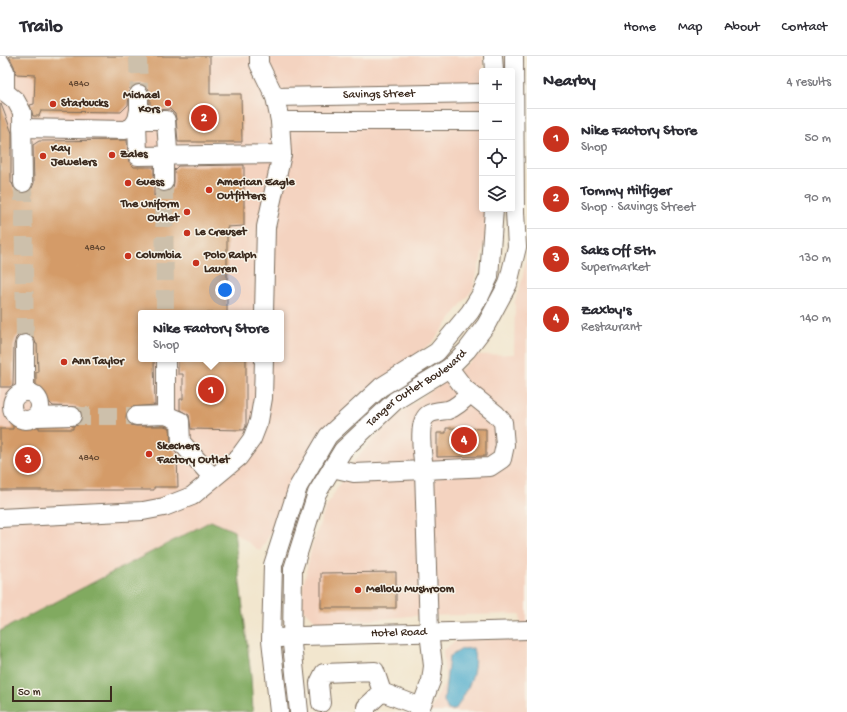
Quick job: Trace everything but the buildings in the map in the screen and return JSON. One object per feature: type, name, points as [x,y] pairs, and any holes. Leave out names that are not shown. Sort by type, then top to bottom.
[{"type":"street","points":[[259,56],[260,64],[275,97],[280,120],[282,154],[266,227],[264,310]]},
{"type":"street","points":[[494,56],[494,68]]},
{"type":"street","name":"Tanger Outlet Boulevard","points":[[514,56],[514,68]]},
{"type":"street","points":[[0,62],[6,71],[3,91],[16,101],[22,112],[23,183]]},
{"type":"street","name":"Savings Street","points":[[275,97],[479,93]]},
{"type":"street","points":[[139,94],[139,110],[137,120],[138,156],[282,154]]},
{"type":"street","points":[[22,128],[124,130],[132,126],[137,120]]},
{"type":"street","points":[[137,120],[166,120],[168,151],[164,156],[164,182]]},
{"type":"street","name":"Savings Street","points":[[280,120],[479,121]]},
{"type":"street","name":"Tanger Outlet Boulevard","points":[[299,712],[292,636],[293,569],[317,494],[343,450],[395,401],[449,368],[467,350],[486,325],[508,284],[517,247],[514,140]]},
{"type":"street","name":"Tanger Outlet Boulevard","points":[[279,712],[271,640],[273,565],[298,486],[328,436],[381,387],[437,352],[470,312],[489,278],[494,212]]},
{"type":"street","points":[[24,344],[25,392]]},
{"type":"street","points":[[166,362],[166,415]]},
{"type":"street","points":[[0,518],[143,511],[164,507],[192,496],[239,457],[252,439],[260,421],[263,398],[264,362]]},
{"type":"street","points":[[332,468],[354,473],[490,467],[502,459],[504,445],[503,422],[496,414],[465,389],[449,368]]},
{"type":"street","points":[[36,417],[40,409],[39,401],[33,394],[25,392],[15,397],[6,407],[18,419],[28,421],[36,417],[72,416]]},
{"type":"street","points":[[321,703],[319,683],[324,674],[375,671],[382,692],[420,709],[431,681],[432,666],[422,445],[423,419],[430,413],[450,409],[460,403],[470,393]]},
{"type":"street","points":[[136,416],[166,415],[180,421],[182,442],[213,478]]},
{"type":"street","name":"Hotel Road","points":[[271,640],[292,636],[527,630]]},
{"type":"street","points":[[366,712],[366,707],[382,692]]},
{"type":"shaded area","points":[[0,56],[483,56],[484,68],[479,68],[479,212],[486,212],[486,239],[473,289],[433,342],[353,400],[260,551],[231,530],[211,521],[0,631]]},
{"type":"shaded area","points":[[527,253],[527,712],[429,712],[445,682],[443,650],[458,639],[522,638],[520,614],[409,616],[324,625],[317,622],[302,609],[303,586],[312,546],[325,509],[350,466],[375,437],[395,418],[454,375],[478,355],[514,354],[515,301],[522,280]]},
{"type":"green space","points":[[211,521],[234,531],[251,677],[253,712],[0,712],[0,631]]},
{"type":"water","points":[[473,648],[473,673],[468,688],[455,710],[448,710],[444,701],[449,657],[462,649]]},
{"type":"tunnel","points":[[138,56],[139,94]]},
{"type":"tunnel","points":[[164,182],[165,310]]},
{"type":"tunnel","points":[[23,183],[25,344]]},
{"type":"tunnel","points":[[72,416],[136,416]]},
{"type":"place","name":"Michael Kors","points":[[168,103]]},
{"type":"place","name":"Starbucks","points":[[53,104]]},
{"type":"place","name":"Tommy Hilfiger","points":[[204,118]]},
{"type":"place","name":"Zales","points":[[112,155]]},
{"type":"place","name":"Kay Jewelers","points":[[43,156]]},
{"type":"place","name":"Guess","points":[[128,183]]},
{"type":"place","name":"American Eagle Outfitters","points":[[209,190]]},
{"type":"place","name":"The Uniform Outlet","points":[[187,212]]},
{"type":"place","name":"Le Creuset","points":[[187,233]]},
{"type":"place","name":"Columbia","points":[[128,256]]},
{"type":"place","name":"Polo Ralph Lauren","points":[[196,263]]},
{"type":"place","name":"Ann Taylor","points":[[64,362]]},
{"type":"place","name":"Nike Factory Store","points":[[211,390]]},
{"type":"place","name":"Zaxby's","points":[[464,440]]},
{"type":"place","name":"Skechers Factory Outlet","points":[[149,454]]},
{"type":"place","name":"Saks Off 5th","points":[[28,460]]},
{"type":"place","name":"Mellow Mushroom","points":[[358,590]]}]
